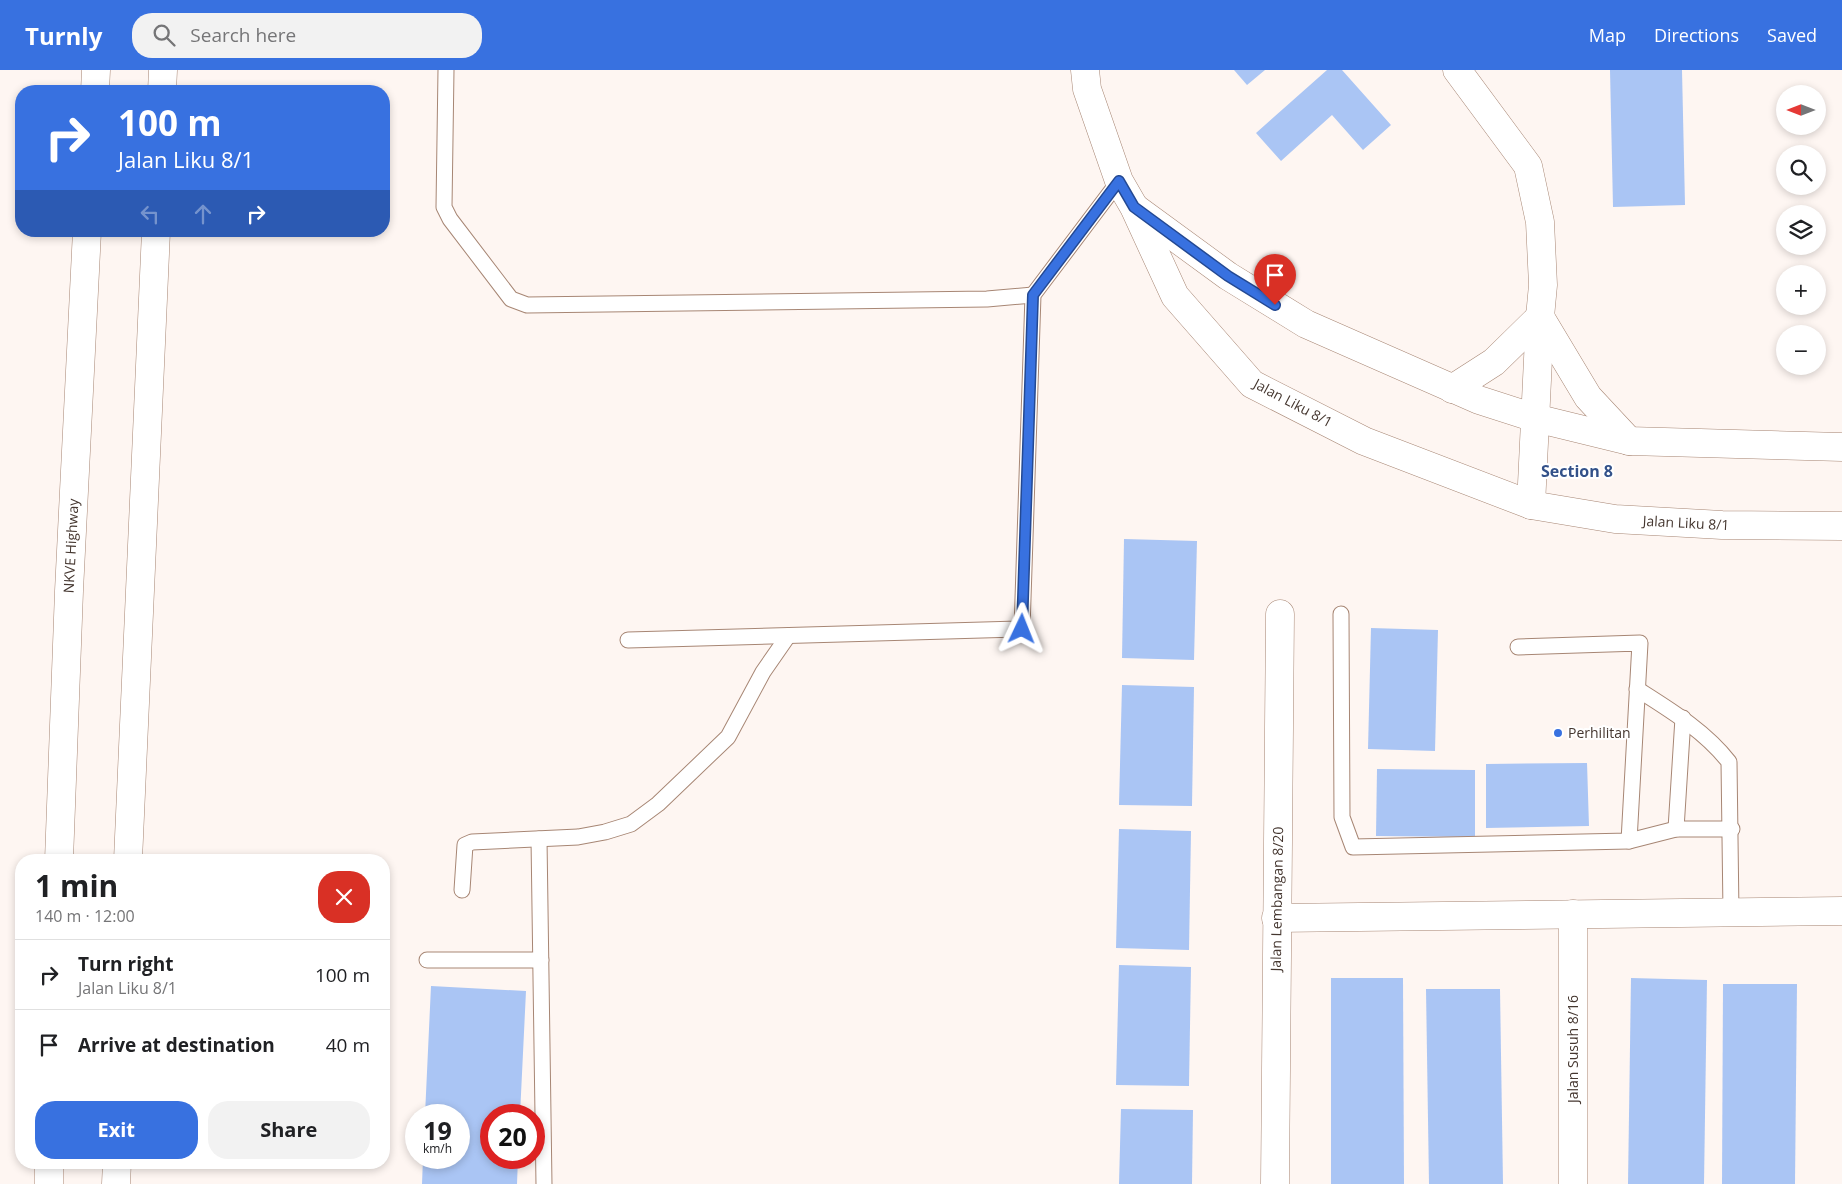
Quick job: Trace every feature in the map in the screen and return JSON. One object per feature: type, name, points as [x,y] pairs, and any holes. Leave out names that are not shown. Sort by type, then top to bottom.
[{"type":"main road","points":[[95,85],[96,70]]},
{"type":"main road","points":[[162,85],[163,70]]},
{"type":"main road","name":"Jalan Liku 8/1","points":[[1085,70],[1087,89],[1119,181],[1134,207],[1175,296],[1252,384],[1364,441],[1531,505],[1615,519],[1722,525],[1842,526]]},
{"type":"main road","points":[[1457,70],[1528,166],[1540,222],[1543,285],[1531,505]]},
{"type":"main road","name":"Jalan Liku 8/1","points":[[1134,207],[1228,276],[1306,324],[1452,389],[1535,418],[1629,441],[1842,447]]},
{"type":"main road","name":"NKVE Highway","points":[[59,854],[69,591],[88,237]]},
{"type":"main road","points":[[128,854],[156,237]]},
{"type":"main road","points":[[1452,389],[1494,362],[1540,317]]},
{"type":"main road","points":[[1540,317],[1588,397],[1629,441]]},
{"type":"main road","name":"Jalan Lembangan 8/20","points":[[1275,1184],[1280,614]]},
{"type":"main road","points":[[1276,918],[1842,911]]},
{"type":"main road","name":"Jalan Susuh 8/16","points":[[1573,914],[1573,1184]]},
{"type":"main road","points":[[49,1169],[49,1184]]},
{"type":"main road","points":[[116,1184],[117,1169]]},
{"type":"lane","points":[[446,70],[444,207],[450,219],[472,250],[511,299],[527,305],[987,299],[1033,295]]},
{"type":"lane","points":[[628,640],[1022,629],[1033,295],[1119,181]]},
{"type":"lane","points":[[1341,614],[1342,817],[1353,847],[1629,841],[1676,829],[1732,829]]},
{"type":"lane","points":[[462,890],[465,845],[472,842],[539,839],[605,832],[631,824],[658,804],[728,737],[764,672],[788,636]]},
{"type":"lane","points":[[1518,647],[1640,642],[1629,841]]},
{"type":"lane","points":[[1637,689],[1683,718],[1721,751],[1729,762],[1732,829],[1731,912]]},
{"type":"lane","points":[[1676,829],[1683,718]]},
{"type":"lane","points":[[539,839],[544,1184]]},
{"type":"lane","points":[[427,960],[541,960]]},
{"type":"building","points":[[1234,70],[1265,70],[1247,85]]},
{"type":"building","points":[[1327,70],[1342,70],[1391,125],[1363,150],[1332,115],[1281,161],[1256,133]]},
{"type":"building","points":[[1610,70],[1682,70],[1685,205],[1613,207]]},
{"type":"building","points":[[1124,539],[1197,541],[1194,660],[1122,658]]},
{"type":"building","points":[[1371,628],[1438,630],[1435,751],[1368,749]]},
{"type":"building","points":[[1122,685],[1194,687],[1192,806],[1119,805]]},
{"type":"building","points":[[1587,763],[1589,826],[1486,828],[1486,764]]},
{"type":"building","points":[[1377,769],[1475,770],[1475,837],[1376,836]]},
{"type":"building","points":[[1119,829],[1191,831],[1189,950],[1116,948]]},
{"type":"building","points":[[1119,965],[1191,967],[1189,1086],[1116,1085]]},
{"type":"building","points":[[1331,978],[1403,978],[1404,1184],[1331,1184]]},
{"type":"building","points":[[1631,978],[1707,980],[1704,1184],[1628,1184]]},
{"type":"building","points":[[1723,984],[1797,984],[1795,1184],[1722,1184]]},
{"type":"building","points":[[431,986],[526,991],[521,1104],[480,1104],[480,1169],[518,1169],[517,1184],[422,1184],[423,1169],[470,1169],[470,1104],[426,1104]]},
{"type":"building","points":[[1426,989],[1500,989],[1503,1184],[1429,1184]]},
{"type":"building","points":[[1121,1109],[1193,1110],[1192,1184],[1119,1184]]},
{"type":"place","name":"Perhilitan","points":[[1558,733]]},
{"type":"district","name":"Section 8","points":[[1577,471]]},
{"type":"route","points":[[1022,629],[1033,295],[1119,181],[1134,207],[1228,276],[1275,305]]}]
